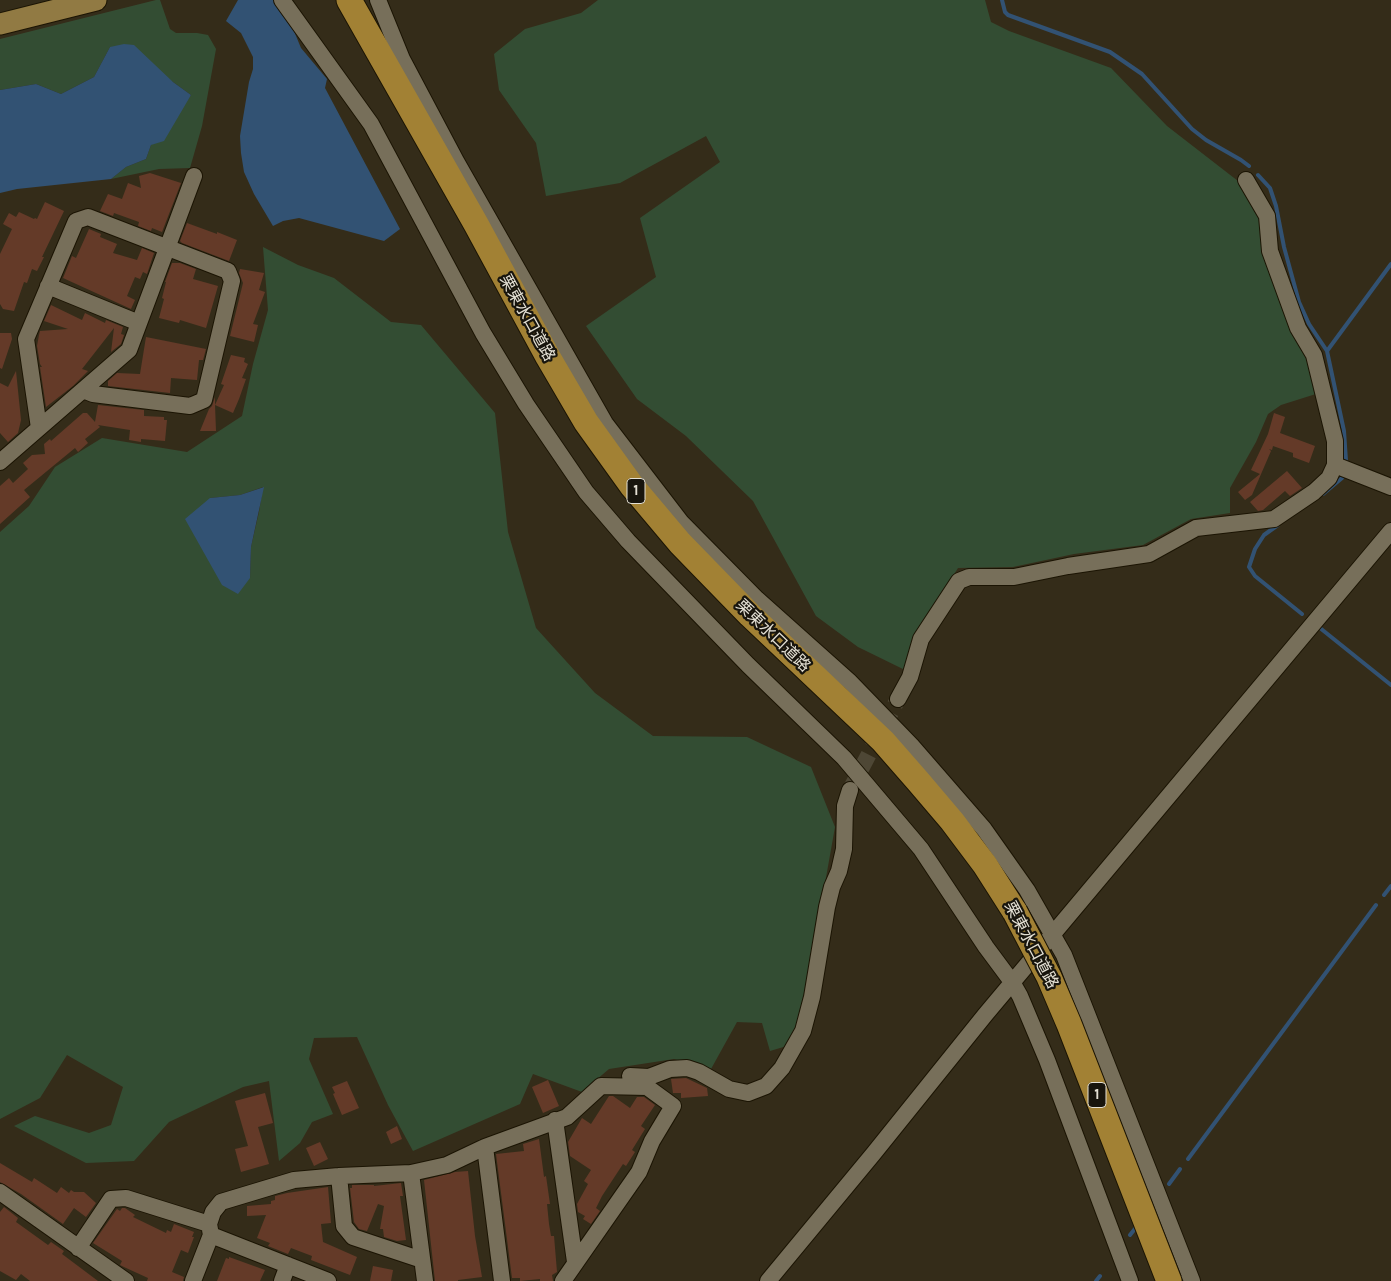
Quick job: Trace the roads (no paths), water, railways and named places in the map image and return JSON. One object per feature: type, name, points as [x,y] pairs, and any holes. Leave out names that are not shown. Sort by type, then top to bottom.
[{"type":"highway","name":"栗東水口道路","points":[[349,0],[586,422],[632,486],[680,543],[750,615],[883,741],[952,820],[985,865],[1015,912],[1049,977],[1070,1024],[1169,1281]]},
{"type":"main road","points":[[0,24],[96,0]]},
{"type":"street","points":[[282,0],[371,124],[483,333],[526,404],[586,492],[628,542],[748,666],[844,758],[921,849],[986,947],[1012,982],[1020,996],[1047,1060],[1130,1281]]},
{"type":"street","points":[[378,0],[402,59],[447,144],[606,423],[681,522],[757,599],[850,682],[911,745],[984,829],[1027,890],[1064,955],[1192,1281]]},
{"type":"street","points":[[0,462],[129,350],[194,176]]},
{"type":"street","points":[[898,699],[910,677],[921,638],[959,581],[969,577],[1014,577],[1068,566],[1149,554],[1196,528],[1274,519],[1314,492],[1329,478],[1335,465],[1335,441],[1314,355],[1298,328],[1270,250],[1267,216],[1246,180]]},
{"type":"street","points":[[39,428],[26,339],[76,221],[88,216],[228,271],[232,281],[204,400],[190,406],[92,394],[83,390]]},
{"type":"street","points":[[48,286],[139,323]]},
{"type":"street","points":[[1335,465],[1391,487]]},
{"type":"street","points":[[768,1281],[1012,982],[1391,530]]},
{"type":"street","points":[[193,1281],[210,1230],[213,1212],[221,1202],[294,1180],[411,1173],[447,1165],[485,1147],[567,1117],[601,1086],[616,1076],[649,1077],[670,1068],[687,1068],[699,1072],[729,1089],[748,1093],[766,1086],[782,1068],[803,1031],[812,997],[826,907],[840,871],[844,849],[845,806],[850,790]]},
{"type":"street","points":[[563,1281],[639,1172],[652,1142],[673,1106],[646,1087],[601,1086]]},
{"type":"street","points":[[555,1120],[575,1262]]},
{"type":"street","points":[[485,1147],[502,1281]]},
{"type":"street","points":[[411,1173],[425,1281]]},
{"type":"street","points":[[339,1176],[344,1226],[353,1236],[422,1260]]},
{"type":"street","points":[[1,1195],[126,1281]]},
{"type":"street","points":[[78,1248],[111,1199],[126,1198],[210,1230],[288,1266],[328,1281]]},
{"type":"street","points":[[282,1281],[288,1266]]},
{"type":"water","points":[[238,0],[277,0],[289,19],[301,48],[327,79],[325,88],[400,229],[384,241],[299,218],[283,221],[273,226],[254,194],[244,172],[241,153],[240,136],[253,69],[253,57],[241,33],[226,21]]},
{"type":"water","points":[[124,44],[134,45],[173,82],[191,95],[164,141],[151,145],[146,159],[126,167],[111,179],[17,189],[0,193],[0,90],[36,84],[61,94],[94,77],[110,47]]},
{"type":"water","points":[[264,487],[251,547],[250,578],[238,594],[222,585],[185,519],[210,498],[240,495]]},
{"type":"waterway","points":[[1002,0],[1005,12],[1008,15],[1110,52],[1142,74],[1192,129],[1206,140],[1249,166]]},
{"type":"waterway","points":[[1258,175],[1270,188],[1276,206],[1284,247],[1299,302],[1309,324],[1327,351],[1344,431],[1346,461]]},
{"type":"waterway","points":[[1327,351],[1391,264]]},
{"type":"waterway","points":[[1323,494],[1342,478]]},
{"type":"waterway","points":[[1278,525],[1264,535],[1255,549],[1249,567],[1255,576],[1302,614]]},
{"type":"waterway","points":[[1320,628],[1391,685]]},
{"type":"waterway","points":[[1384,895],[1391,886]]},
{"type":"waterway","points":[[1188,1159],[1376,905]]},
{"type":"waterway","points":[[1169,1184],[1180,1169]]},
{"type":"waterway","points":[[1130,1235],[1138,1225]]},
{"type":"waterway","points":[[1096,1281],[1100,1276]]},
{"type":"tunnel","points":[[850,790],[898,699]]}]
